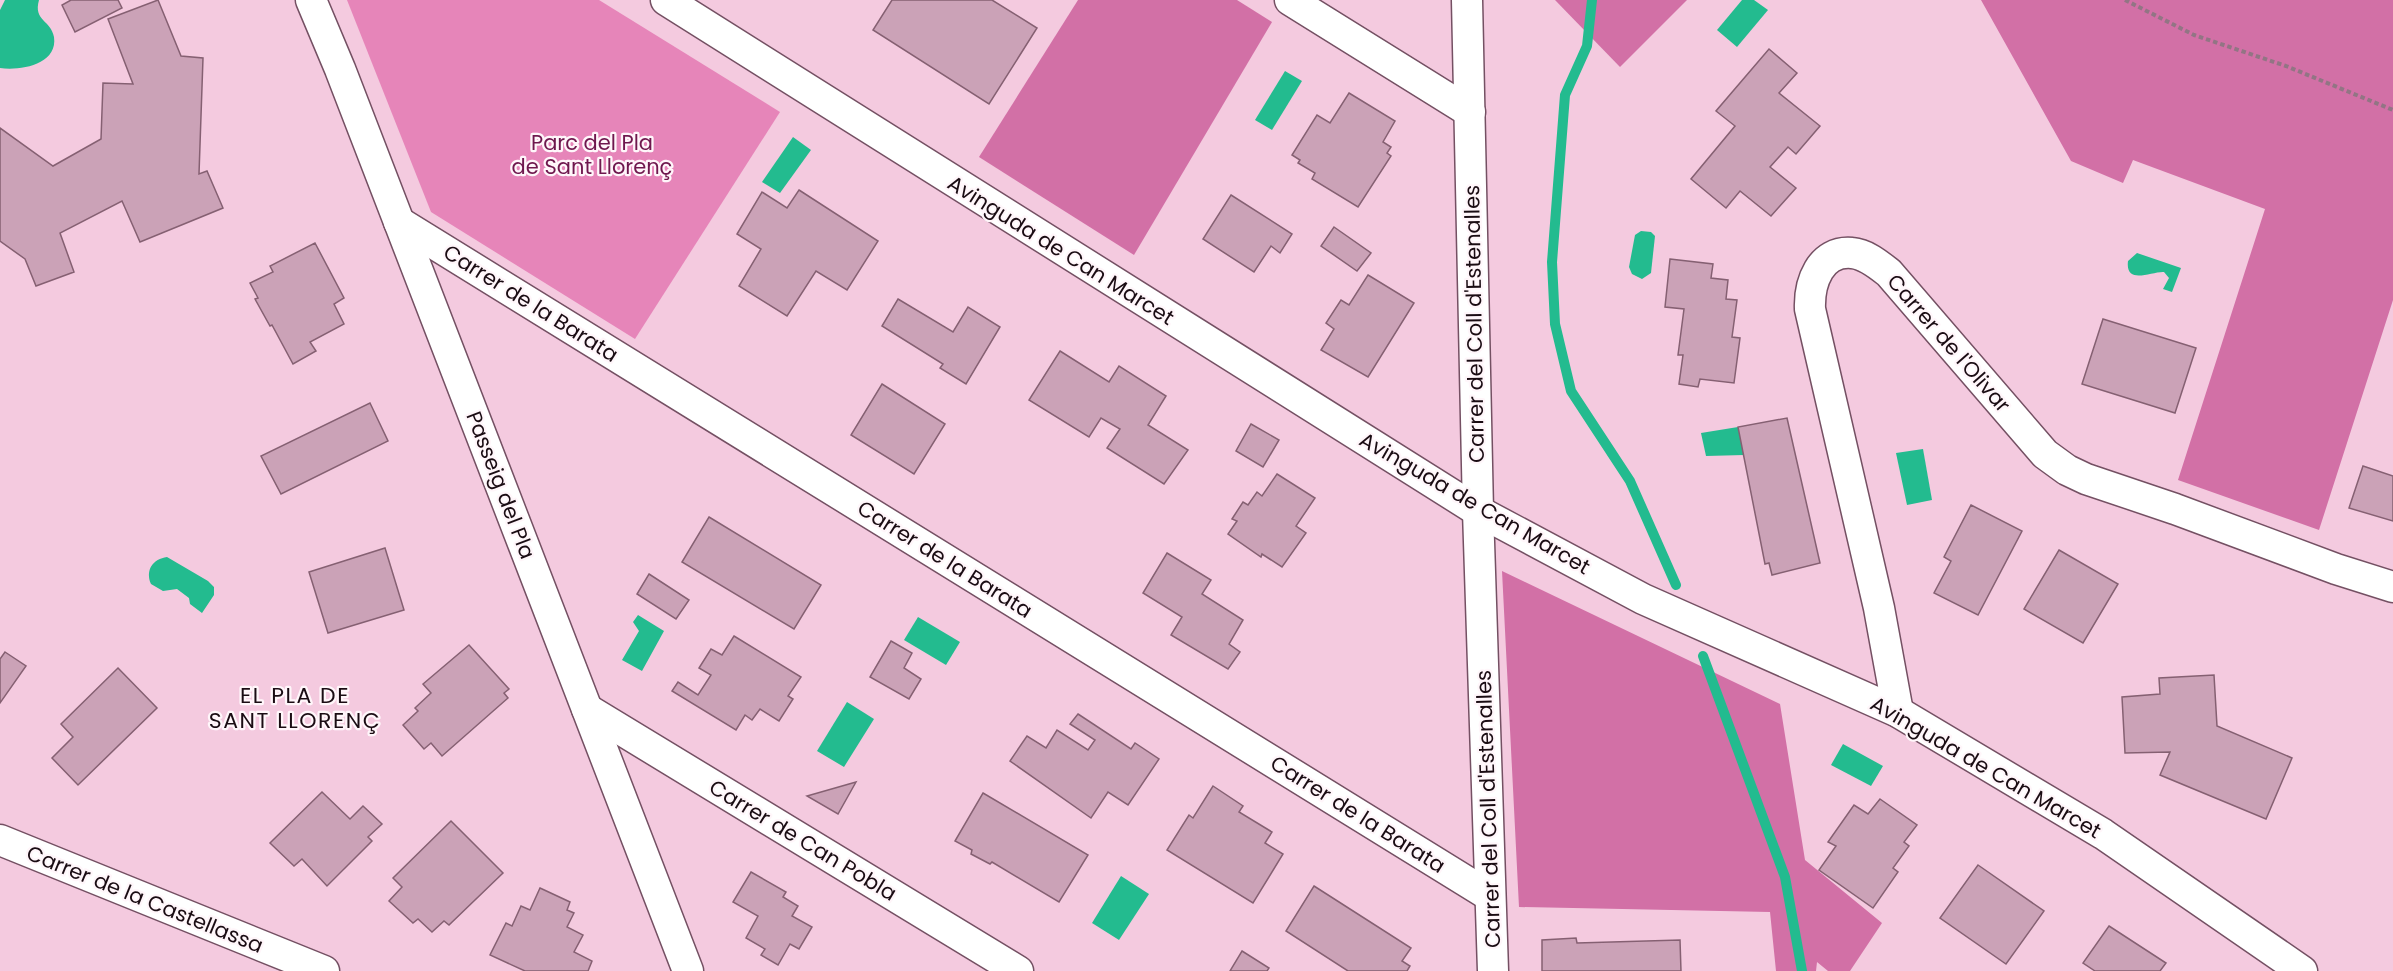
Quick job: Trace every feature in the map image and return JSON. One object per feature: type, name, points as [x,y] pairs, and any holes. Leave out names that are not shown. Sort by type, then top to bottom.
[{"type":"street","name":"Passeig del Pla","points":[[311,0],[688,971]]},
{"type":"street","name":"Avinguda de Can Marcet","points":[[666,0],[1478,511],[1643,599],[1898,712],[2103,834],[2302,971]]},
{"type":"street","points":[[1290,0],[1470,112]]},
{"type":"street","name":"Carrer del Coll d'Estenalles","points":[[1467,0],[1478,511],[1493,971]]},
{"type":"street","name":"Carrer de la Barata","points":[[399,222],[1490,896]]},
{"type":"street","name":"Carrer de l'Olivar","points":[[1898,712],[1879,608],[1810,309],[1809,294],[1816,272],[1831,258],[1843,254],[1853,253],[1865,257],[1889,273],[2045,454],[2067,470],[2086,479],[2175,509],[2336,569],[2393,587]]},
{"type":"street","name":"Carrer de Can Pobla","points":[[587,710],[1018,971]]},
{"type":"street","name":"Carrer de la Castellassa","points":[[0,840],[324,971]]},
{"type":"path","points":[[2125,0],[2194,35],[2286,66],[2393,110]]},
{"type":"green space","name":"Parc del Pla de Sant Llorenç","points":[[347,0],[599,0],[780,112],[635,339],[431,212]]},
{"type":"shaded area","points":[[5,0],[39,0],[38,12],[50,27],[54,37],[54,46],[44,60],[26,67],[0,68],[0,10]]},
{"type":"shaded area","points":[[1078,0],[1237,0],[1272,22],[1134,255],[979,157]]},
{"type":"shaded area","points":[[1555,0],[1687,0],[1620,67]]},
{"type":"shaded area","points":[[1742,0],[1754,0],[1768,10],[1737,47],[1717,30]]},
{"type":"shaded area","points":[[1981,0],[2393,0],[2393,300],[2319,530],[2178,480],[2265,209],[2133,160],[2123,183],[2071,161]]},
{"type":"shaded area","points":[[1285,71],[1302,81],[1272,130],[1255,120]]},
{"type":"shaded area","points":[[793,137],[811,150],[780,193],[762,182]]},
{"type":"shaded area","points":[[1641,231],[1651,232],[1655,236],[1651,273],[1642,279],[1632,274],[1629,267],[1635,235]]},
{"type":"shaded area","points":[[2137,253],[2181,268],[2172,292],[2163,289],[2169,278],[2164,272],[2140,276],[2131,273],[2128,269],[2128,261]]},
{"type":"shaded area","points":[[1738,427],[1744,455],[1706,456],[1701,433]]},
{"type":"shaded area","points":[[1923,449],[1932,500],[1907,505],[1896,453]]},
{"type":"shaded area","points":[[167,557],[208,581],[214,587],[214,595],[202,613],[190,604],[189,598],[177,589],[163,591],[151,584],[149,574],[152,566],[158,560]]},
{"type":"shaded area","points":[[1502,571],[1780,704],[1805,860],[1882,923],[1850,971],[1828,971],[1817,962],[1816,971],[1776,971],[1770,912],[1519,907]]},
{"type":"shaded area","points":[[638,615],[664,631],[642,671],[622,660],[639,631],[633,622]]},
{"type":"shaded area","points":[[918,617],[960,642],[946,665],[904,640]]},
{"type":"shaded area","points":[[847,702],[874,719],[844,767],[817,751]]},
{"type":"shaded area","points":[[1843,744],[1883,766],[1871,786],[1831,765]]},
{"type":"shaded area","points":[[1121,876],[1149,894],[1119,940],[1092,923]]},
{"type":"building","points":[[71,0],[118,0],[122,8],[75,32],[62,5]]},
{"type":"building","points":[[158,0],[181,56],[203,58],[199,174],[207,171],[223,208],[140,242],[122,201],[60,233],[74,272],[36,286],[25,259],[0,241],[0,128],[53,166],[101,139],[103,83],[133,84],[108,19]]},
{"type":"building","points":[[892,0],[992,0],[1037,28],[989,104],[873,30]]},
{"type":"building","points":[[1769,49],[1797,73],[1779,93],[1820,126],[1796,154],[1788,147],[1770,167],[1796,188],[1771,216],[1740,191],[1726,208],[1691,179],[1735,126],[1716,111]]},
{"type":"building","points":[[1349,93],[1395,121],[1383,142],[1391,147],[1387,153],[1391,156],[1358,207],[1312,179],[1315,173],[1298,163],[1300,160],[1292,155],[1317,115],[1330,123]]},
{"type":"building","points":[[799,190],[878,241],[847,290],[816,271],[787,316],[739,286],[761,249],[737,234],[762,192],[787,208]]},
{"type":"building","points":[[1231,195],[1292,234],[1280,253],[1271,246],[1254,272],[1203,239]]},
{"type":"building","points":[[1334,227],[1371,253],[1357,271],[1321,246]]},
{"type":"building","points":[[315,243],[344,298],[334,304],[344,324],[310,342],[316,351],[293,364],[255,299],[258,298],[250,283],[273,272],[270,266]]},
{"type":"building","points":[[1670,259],[1713,264],[1711,278],[1728,280],[1726,299],[1737,300],[1732,337],[1740,338],[1734,383],[1700,379],[1698,387],[1679,384],[1683,355],[1678,355],[1684,309],[1665,307]]},
{"type":"building","points":[[1368,275],[1414,303],[1368,377],[1321,350],[1334,329],[1326,323],[1341,300],[1349,305]]},
{"type":"building","points":[[898,299],[953,332],[968,307],[1000,327],[966,384],[940,368],[943,364],[882,326]]},
{"type":"building","points":[[2103,319],[2196,348],[2175,413],[2082,384]]},
{"type":"building","points":[[1060,351],[1109,382],[1119,366],[1166,396],[1148,425],[1188,450],[1164,484],[1107,448],[1120,429],[1101,418],[1089,437],[1029,400]]},
{"type":"building","points":[[882,384],[945,424],[914,474],[851,435]]},
{"type":"building","points":[[370,403],[388,441],[281,494],[261,456]]},
{"type":"building","points":[[1787,418],[1820,563],[1772,575],[1769,563],[1765,564],[1738,427]]},
{"type":"building","points":[[1251,424],[1279,440],[1263,467],[1236,451]]},
{"type":"building","points":[[2363,466],[2393,476],[2393,521],[2349,508]]},
{"type":"building","points":[[1277,474],[1315,498],[1296,526],[1306,533],[1282,567],[1262,554],[1261,557],[1228,534],[1237,521],[1232,519],[1243,502],[1248,505],[1257,492],[1262,496]]},
{"type":"building","points":[[1971,505],[2022,531],[1978,615],[1934,593],[1951,561],[1944,557]]},
{"type":"building","points":[[709,517],[821,585],[794,629],[682,562]]},
{"type":"building","points":[[385,548],[404,610],[328,633],[309,572]]},
{"type":"building","points":[[2059,550],[2118,584],[2083,643],[2024,609]]},
{"type":"building","points":[[1167,553],[1211,580],[1202,594],[1243,620],[1229,644],[1240,652],[1228,669],[1171,635],[1182,617],[1143,593]]},
{"type":"building","points":[[649,574],[689,600],[676,619],[637,594]]},
{"type":"building","points":[[734,636],[801,677],[788,696],[793,699],[779,721],[760,709],[752,720],[745,715],[736,730],[672,691],[678,682],[698,695],[711,675],[699,668],[711,649],[722,655]]},
{"type":"building","points":[[891,641],[912,653],[904,668],[921,679],[909,699],[870,677]]},
{"type":"building","points":[[469,645],[509,689],[504,693],[508,698],[442,756],[431,743],[424,749],[403,725],[418,711],[415,708],[431,693],[423,684]]},
{"type":"building","points":[[5,652],[26,666],[0,703],[0,659]]},
{"type":"building","points":[[118,668],[157,708],[78,785],[52,758],[73,737],[61,724]]},
{"type":"building","points":[[2214,675],[2217,726],[2292,758],[2266,819],[2160,775],[2170,752],[2125,753],[2122,697],[2160,694],[2159,678]]},
{"type":"building","points":[[1078,714],[1131,749],[1135,743],[1159,759],[1128,805],[1108,792],[1091,818],[1010,761],[1027,736],[1046,748],[1057,730],[1088,750],[1095,740],[1070,724]]},
{"type":"building","points":[[856,782],[838,814],[807,796]]},
{"type":"building","points":[[1213,786],[1243,806],[1239,812],[1272,832],[1265,843],[1283,854],[1253,903],[1167,850],[1189,815],[1193,818]]},
{"type":"building","points":[[322,792],[350,819],[363,806],[382,824],[368,837],[372,841],[327,886],[302,859],[294,866],[270,843]]},
{"type":"building","points":[[983,793],[1088,855],[1059,902],[992,862],[990,864],[971,854],[972,850],[955,841]]},
{"type":"building","points":[[1880,799],[1917,825],[1904,842],[1909,846],[1893,868],[1898,872],[1873,908],[1819,870],[1836,846],[1828,842],[1854,805],[1868,814]]},
{"type":"building","points":[[451,821],[503,873],[449,925],[444,921],[432,932],[418,919],[413,923],[389,901],[402,887],[393,878]]},
{"type":"building","points":[[1978,865],[2044,911],[2006,964],[1940,918]]},
{"type":"building","points":[[751,872],[786,892],[783,897],[798,906],[792,916],[812,927],[799,949],[790,944],[778,965],[761,955],[765,949],[746,938],[758,916],[733,902]]},
{"type":"building","points":[[1314,886],[1411,948],[1402,961],[1410,966],[1407,971],[1348,971],[1286,931]]},
{"type":"building","points":[[540,888],[570,902],[567,910],[574,913],[567,927],[583,935],[574,952],[592,961],[588,971],[525,971],[490,955],[506,923],[512,926],[521,906],[530,910]]},
{"type":"building","points":[[2109,926],[2166,963],[2160,971],[2095,971],[2083,963]]},
{"type":"building","points":[[1576,938],[1577,943],[1680,940],[1681,971],[1542,971],[1542,940]]},
{"type":"building","points":[[1242,951],[1269,968],[1267,971],[1230,971]]},
{"type":"waterway","points":[[1592,0],[1587,46],[1565,95],[1552,262],[1555,324],[1571,391],[1630,481],[1676,585]]},
{"type":"waterway","points":[[1703,656],[1785,877],[1802,971]]},
{"type":"district","name":"EL PLA DE SANT LLORENÇ","points":[[295,708]]}]
